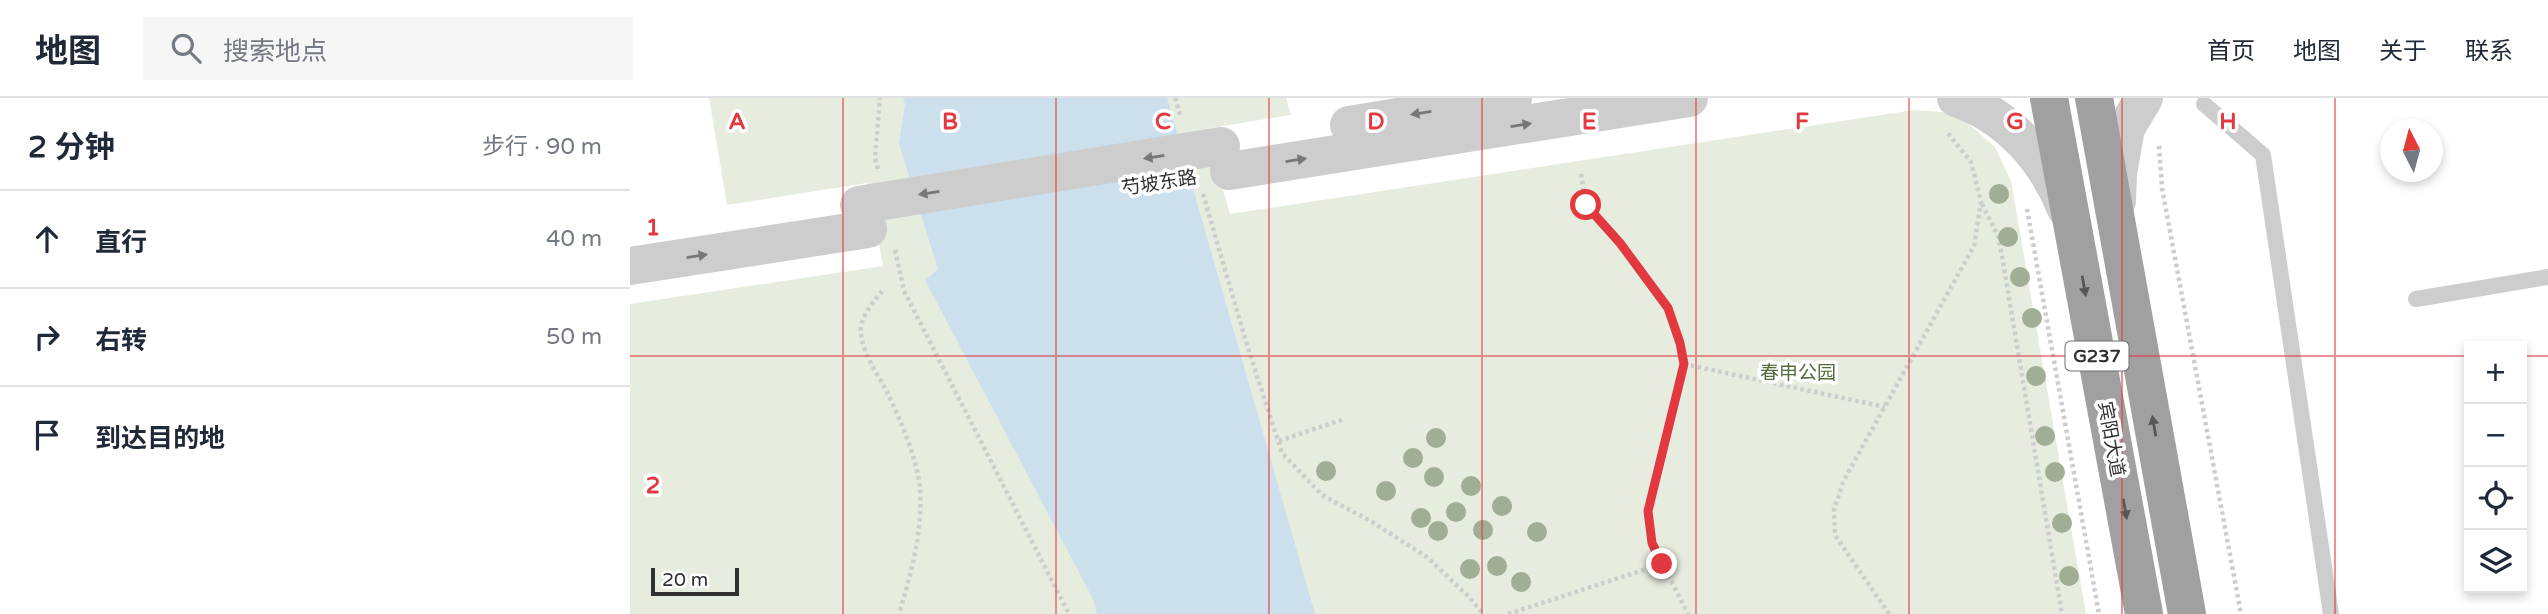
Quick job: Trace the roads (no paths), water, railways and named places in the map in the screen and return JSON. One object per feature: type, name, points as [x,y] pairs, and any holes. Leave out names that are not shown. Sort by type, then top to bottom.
[{"type":"highway","name":"宾阳大道","points":[[2049,98],[2144,614]]},
{"type":"highway","name":"G237","points":[[2094,98],[2188,614]]},
{"type":"street","name":"芍坡东路","points":[[1217,169],[1513,98]]},
{"type":"street","name":"芍坡东路","points":[[630,266],[1217,169],[1689,98]]},
{"type":"street","points":[[2116,217],[2118,173],[2126,128],[2144,98]]},
{"type":"street","points":[[1947,110],[2002,122],[2033,150],[2055,183],[2074,229]]},
{"type":"street","name":"芍坡东路","points":[[630,239],[873,224]]},
{"type":"lane","points":[[2204,104],[2263,155],[2331,614]]},
{"type":"lane","points":[[2416,299],[2548,277]]},
{"type":"water","points":[[903,98],[1167,98],[1315,614],[1097,614],[1094,601],[925,280],[938,269],[899,144],[905,104]]},
{"type":"park label","name":"春申公园","points":[[1798,372]]}]
